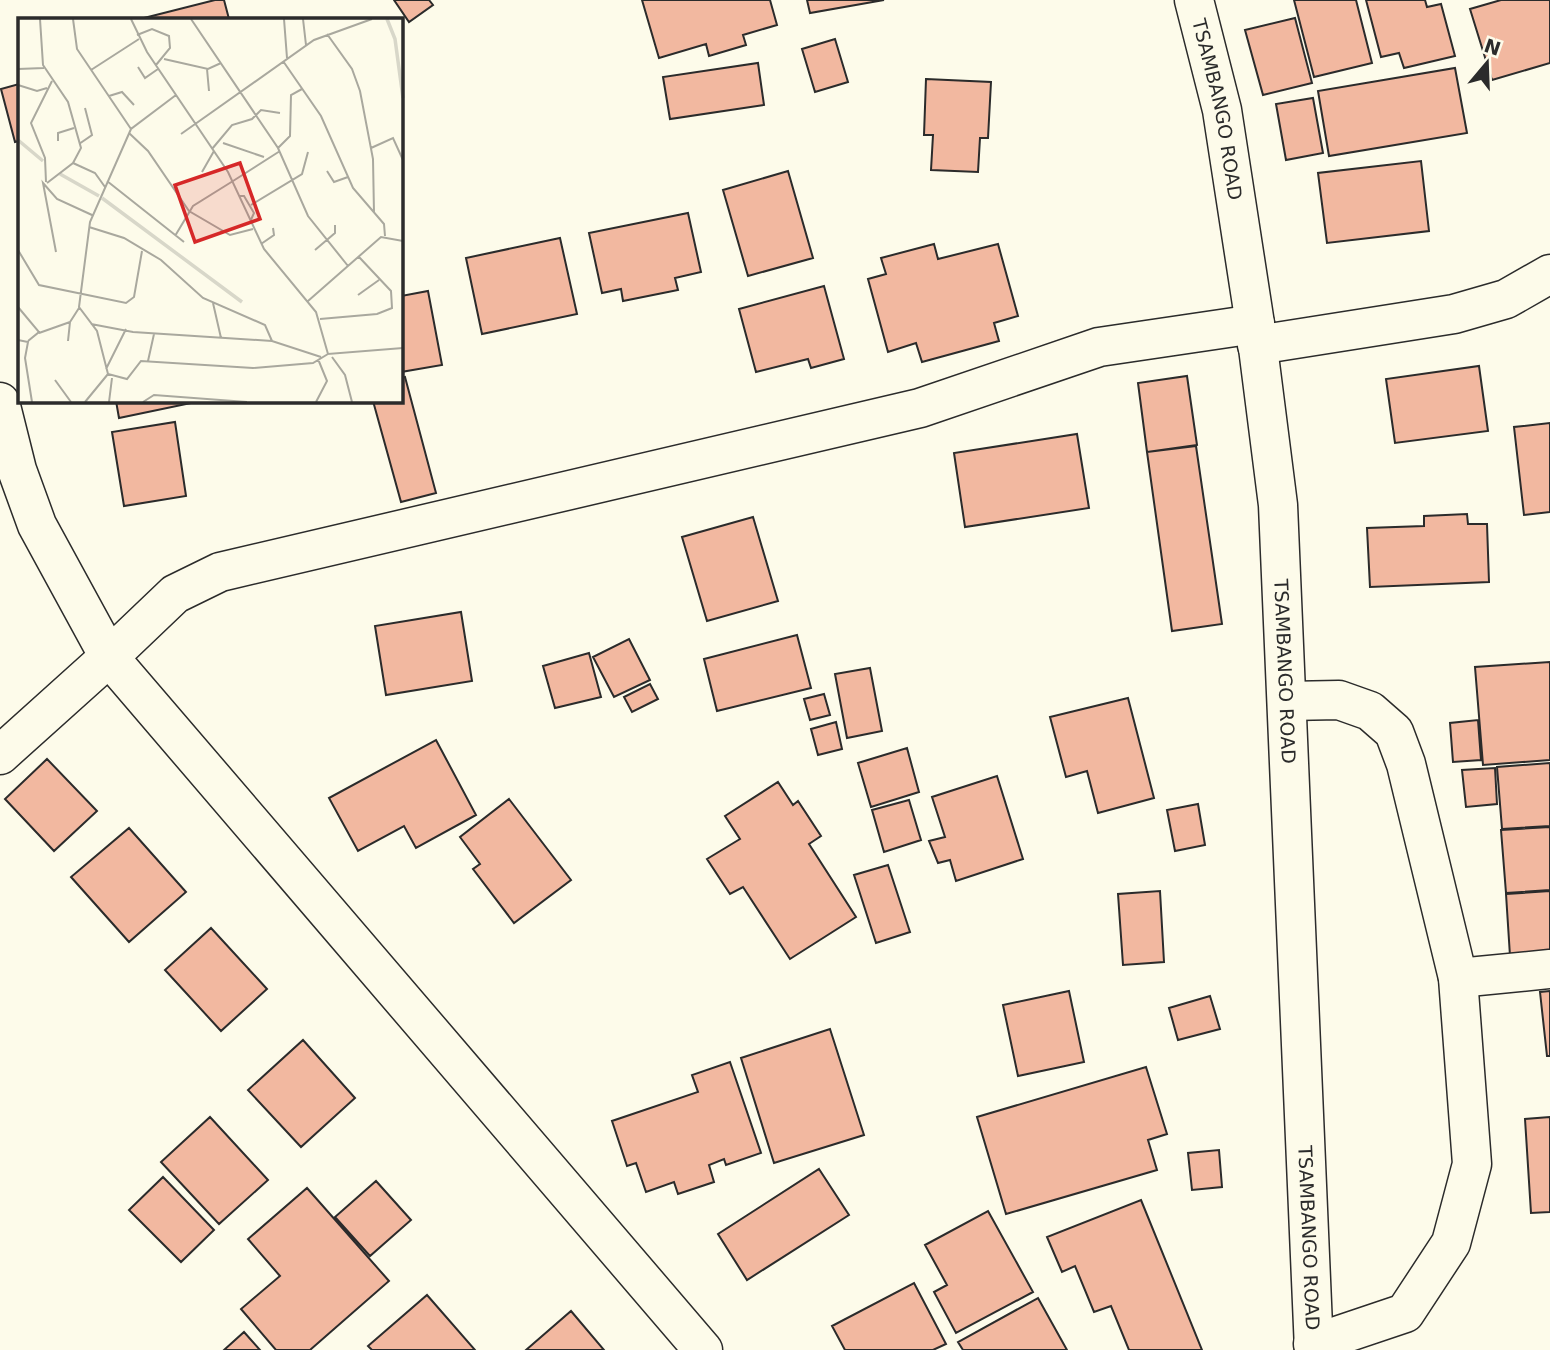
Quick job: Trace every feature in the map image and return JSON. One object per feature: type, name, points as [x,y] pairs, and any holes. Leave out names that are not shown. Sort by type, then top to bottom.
[{"type":"street","name":"TSAMBANGO ROAD","points":[[1194,0],[1222,110],[1256,334],[1278,505],[1314,1347]]},
{"type":"street","points":[[0,755],[175,594],[220,572],[920,408],[1099,347],[1454,314],[1506,299],[1550,274]]},
{"type":"street","points":[[0,402],[17,470],[37,525],[109,656],[702,1350]]},
{"type":"street","points":[[1287,701],[1339,700],[1370,711],[1394,732],[1406,764],[1458,978],[1472,1164],[1451,1243],[1405,1313],[1314,1347]]},
{"type":"street","points":[[1458,978],[1550,969]]},
{"type":"building","points":[[224,0],[229,18],[144,18]]},
{"type":"building","points":[[394,0],[429,0],[433,5],[409,22]]},
{"type":"building","points":[[642,0],[770,0],[777,25],[743,35],[746,45],[709,56],[706,44],[659,58]]},
{"type":"building","points":[[807,0],[884,0],[810,13]]},
{"type":"building","points":[[1294,0],[1356,0],[1372,63],[1314,77]]},
{"type":"building","points":[[1366,0],[1425,0],[1427,7],[1441,4],[1455,56],[1404,68],[1399,53],[1381,57]]},
{"type":"building","points":[[1501,0],[1550,0],[1550,63],[1492,80],[1470,9]]},
{"type":"building","points":[[1295,18],[1312,83],[1263,95],[1245,30]]},
{"type":"building","points":[[835,39],[848,82],[815,92],[802,49]]},
{"type":"building","points":[[758,63],[764,105],[670,119],[663,77]]},
{"type":"building","points":[[1455,68],[1467,133],[1329,156],[1318,91]]},
{"type":"building","points":[[926,79],[991,82],[988,138],[980,138],[978,172],[931,170],[933,135],[924,135]]},
{"type":"building","points":[[18,84],[18,141],[15,142],[1,89]]},
{"type":"building","points":[[1313,98],[1323,153],[1286,160],[1276,104]]},
{"type":"building","points":[[1421,161],[1429,231],[1327,243],[1318,173]]},
{"type":"building","points":[[788,171],[813,258],[748,276],[723,190]]},
{"type":"building","points":[[688,213],[701,272],[675,278],[678,290],[623,301],[621,289],[602,293],[589,233]]},
{"type":"building","points":[[560,238],[577,314],[482,334],[466,258]]},
{"type":"building","points":[[934,244],[938,259],[998,244],[1018,316],[994,323],[999,341],[922,362],[916,343],[888,352],[868,279],[886,274],[881,258]]},
{"type":"building","points":[[824,286],[844,359],[811,368],[808,359],[756,372],[739,309]]},
{"type":"building","points":[[428,291],[442,365],[402,372],[402,296]]},
{"type":"building","points":[[1479,366],[1488,431],[1395,443],[1386,379]]},
{"type":"building","points":[[1187,376],[1197,445],[1147,452],[1138,383]]},
{"type":"building","points":[[405,377],[436,493],[401,502],[373,402],[402,402],[402,378]]},
{"type":"building","points":[[116,402],[196,402],[119,418]]},
{"type":"building","points":[[175,422],[186,496],[124,506],[112,432]]},
{"type":"building","points":[[1550,423],[1550,512],[1524,515],[1514,427]]},
{"type":"building","points":[[1077,434],[1089,508],[965,527],[954,453]]},
{"type":"building","points":[[1196,446],[1222,624],[1172,631],[1147,452]]},
{"type":"building","points":[[1467,514],[1468,524],[1487,524],[1489,582],[1370,587],[1367,528],[1424,526],[1424,516]]},
{"type":"building","points":[[753,517],[778,601],[707,621],[682,537]]},
{"type":"building","points":[[461,612],[472,681],[386,695],[375,626]]},
{"type":"building","points":[[797,635],[811,688],[717,711],[704,659]]},
{"type":"building","points":[[629,639],[650,680],[614,697],[593,657]]},
{"type":"building","points":[[589,653],[601,697],[555,708],[543,666]]},
{"type":"building","points":[[1550,662],[1550,760],[1483,765],[1475,667]]},
{"type":"building","points":[[870,668],[882,731],[847,738],[835,674]]},
{"type":"building","points":[[650,684],[658,699],[632,712],[624,697]]},
{"type":"building","points":[[824,694],[830,715],[810,720],[804,699]]},
{"type":"building","points":[[1128,698],[1154,798],[1098,813],[1087,771],[1066,777],[1050,717]]},
{"type":"building","points":[[1478,720],[1481,760],[1453,762],[1450,723]]},
{"type":"building","points":[[836,722],[842,749],[818,755],[811,729]]},
{"type":"building","points":[[436,740],[476,815],[416,848],[404,826],[358,851],[329,798]]},
{"type":"building","points":[[907,748],[919,792],[871,807],[858,763]]},
{"type":"building","points":[[47,759],[97,811],[54,851],[5,799]]},
{"type":"building","points":[[1550,763],[1550,826],[1502,829],[1497,767]]},
{"type":"building","points":[[1495,768],[1497,804],[1466,807],[1462,770]]},
{"type":"building","points":[[997,776],[1023,859],[956,881],[950,860],[938,863],[929,841],[945,837],[932,797]]},
{"type":"building","points":[[778,782],[793,805],[798,801],[821,836],[809,844],[856,917],[790,959],[743,887],[730,894],[707,859],[740,839],[725,816]]},
{"type":"building","points":[[509,799],[571,880],[514,923],[473,869],[480,864],[460,837]]},
{"type":"building","points":[[909,800],[921,840],[884,852],[872,810]]},
{"type":"building","points":[[1198,804],[1205,845],[1175,851],[1167,810]]},
{"type":"building","points":[[1550,827],[1550,890],[1506,893],[1501,830]]},
{"type":"building","points":[[129,828],[186,892],[129,942],[71,877]]},
{"type":"building","points":[[888,865],[910,932],[876,943],[854,875]]},
{"type":"building","points":[[1160,891],[1164,962],[1123,965],[1118,894]]},
{"type":"building","points":[[1550,891],[1550,953],[1510,956],[1506,894]]},
{"type":"building","points":[[211,928],[267,989],[221,1031],[165,970]]},
{"type":"building","points":[[1069,991],[1084,1062],[1018,1076],[1003,1005]]},
{"type":"building","points":[[1550,991],[1550,1056],[1547,1056],[1540,992]]},
{"type":"building","points":[[1210,996],[1220,1029],[1178,1040],[1169,1008]]},
{"type":"building","points":[[830,1029],[864,1135],[774,1163],[741,1058]]},
{"type":"building","points":[[303,1040],[355,1098],[301,1147],[248,1090]]},
{"type":"building","points":[[730,1062],[761,1153],[726,1165],[724,1159],[709,1165],[714,1182],[678,1194],[674,1182],[646,1192],[636,1163],[627,1166],[612,1121],[698,1092],[692,1075]]},
{"type":"building","points":[[1146,1067],[1167,1134],[1148,1140],[1157,1170],[1006,1214],[977,1117]]},
{"type":"building","points":[[210,1117],[268,1180],[219,1224],[161,1162]]},
{"type":"building","points":[[1550,1117],[1550,1212],[1531,1213],[1525,1119]]},
{"type":"building","points":[[1219,1150],[1222,1187],[1192,1190],[1188,1153]]},
{"type":"building","points":[[819,1169],[849,1215],[747,1280],[718,1234]]},
{"type":"building","points":[[163,1177],[214,1230],[181,1262],[129,1210]]},
{"type":"building","points":[[376,1181],[411,1220],[370,1256],[335,1217]]},
{"type":"building","points":[[307,1188],[389,1281],[310,1350],[276,1350],[241,1309],[280,1276],[248,1239]]},
{"type":"building","points":[[1141,1200],[1202,1350],[1129,1350],[1111,1306],[1094,1312],[1075,1266],[1062,1272],[1047,1237]]},
{"type":"building","points":[[988,1211],[1033,1292],[956,1333],[934,1292],[947,1285],[925,1245]]},
{"type":"building","points":[[914,1283],[946,1344],[933,1350],[845,1350],[832,1326]]},
{"type":"building","points":[[427,1295],[475,1350],[372,1350],[368,1346]]},
{"type":"building","points":[[1038,1298],[1067,1350],[963,1350],[958,1342]]},
{"type":"building","points":[[571,1311],[604,1350],[526,1350]]},
{"type":"building","points":[[244,1332],[260,1350],[224,1350]]}]
